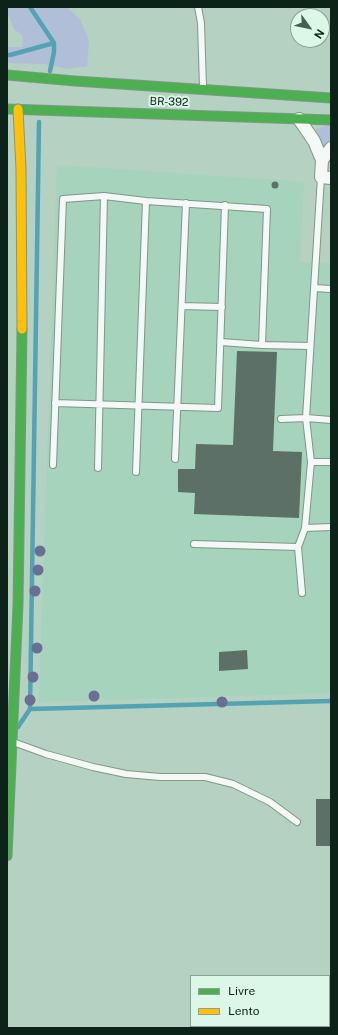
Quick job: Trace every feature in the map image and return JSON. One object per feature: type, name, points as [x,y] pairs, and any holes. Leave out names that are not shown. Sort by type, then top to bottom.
[{"type":"main road","name":"BR-392","points":[[7,75],[331,98]]},
{"type":"main road","name":"BR-392","points":[[7,109],[331,120]]},
{"type":"main road","points":[[7,856],[18,605],[22,346],[21,168],[18,109]]},
{"type":"street","points":[[299,119],[314,142],[322,160],[326,177]]},
{"type":"street","points":[[322,160],[331,148]]},
{"type":"lane","points":[[198,7],[201,23],[204,90]]},
{"type":"lane","points":[[302,593],[298,547],[306,528],[311,462],[306,418],[314,288],[326,177]]},
{"type":"lane","points":[[98,468],[104,196]]},
{"type":"lane","points":[[53,465],[63,199],[104,196],[146,201],[267,209],[262,345]]},
{"type":"lane","points":[[136,472],[146,201]]},
{"type":"lane","points":[[175,459],[186,204]]},
{"type":"lane","points":[[55,403],[218,408],[225,206]]},
{"type":"lane","points":[[314,288],[331,290]]},
{"type":"lane","points":[[182,306],[222,307]]},
{"type":"lane","points":[[220,342],[310,346]]},
{"type":"lane","points":[[281,419],[306,418],[331,420]]},
{"type":"lane","points":[[311,462],[331,462]]},
{"type":"lane","points":[[306,528],[331,527]]},
{"type":"lane","points":[[194,544],[298,547]]},
{"type":"lane","points":[[12,742],[93,768],[126,774],[205,777],[233,784],[270,802],[297,822]]},
{"type":"shaded area","points":[[7,7],[67,7],[80,19],[89,41],[87,66],[68,69],[44,64],[7,63],[7,47],[22,47],[23,36],[14,29],[7,12]]},
{"type":"shaded area","points":[[331,125],[331,137],[325,148],[316,129]]},
{"type":"shaded area","points":[[57,165],[304,182],[300,262],[331,263],[331,693],[39,702]]},
{"type":"building","points":[[275,181],[278,182],[278,188],[275,189],[272,188],[271,185],[272,182]]},
{"type":"building","points":[[237,351],[277,352],[273,451],[302,452],[299,518],[194,514],[195,493],[178,492],[178,469],[195,469],[196,444],[233,445]]},
{"type":"building","points":[[247,650],[248,669],[219,671],[219,652]]},
{"type":"building","points":[[316,799],[331,799],[331,846],[316,846]]},
{"type":"waterway","points":[[30,7],[54,43],[54,52],[50,71]]},
{"type":"waterway","points":[[7,55],[54,43]]},
{"type":"waterway","points":[[18,727],[30,709],[39,122]]},
{"type":"waterway","points":[[30,709],[331,701]]},
{"type":"traffic: fast","points":[[7,75],[331,98]]},
{"type":"traffic: fast","points":[[7,109],[331,120]]},
{"type":"traffic: fast","points":[[7,856],[18,605],[22,329]]},
{"type":"traffic: slow","points":[[18,109],[21,169],[22,329]]}]
